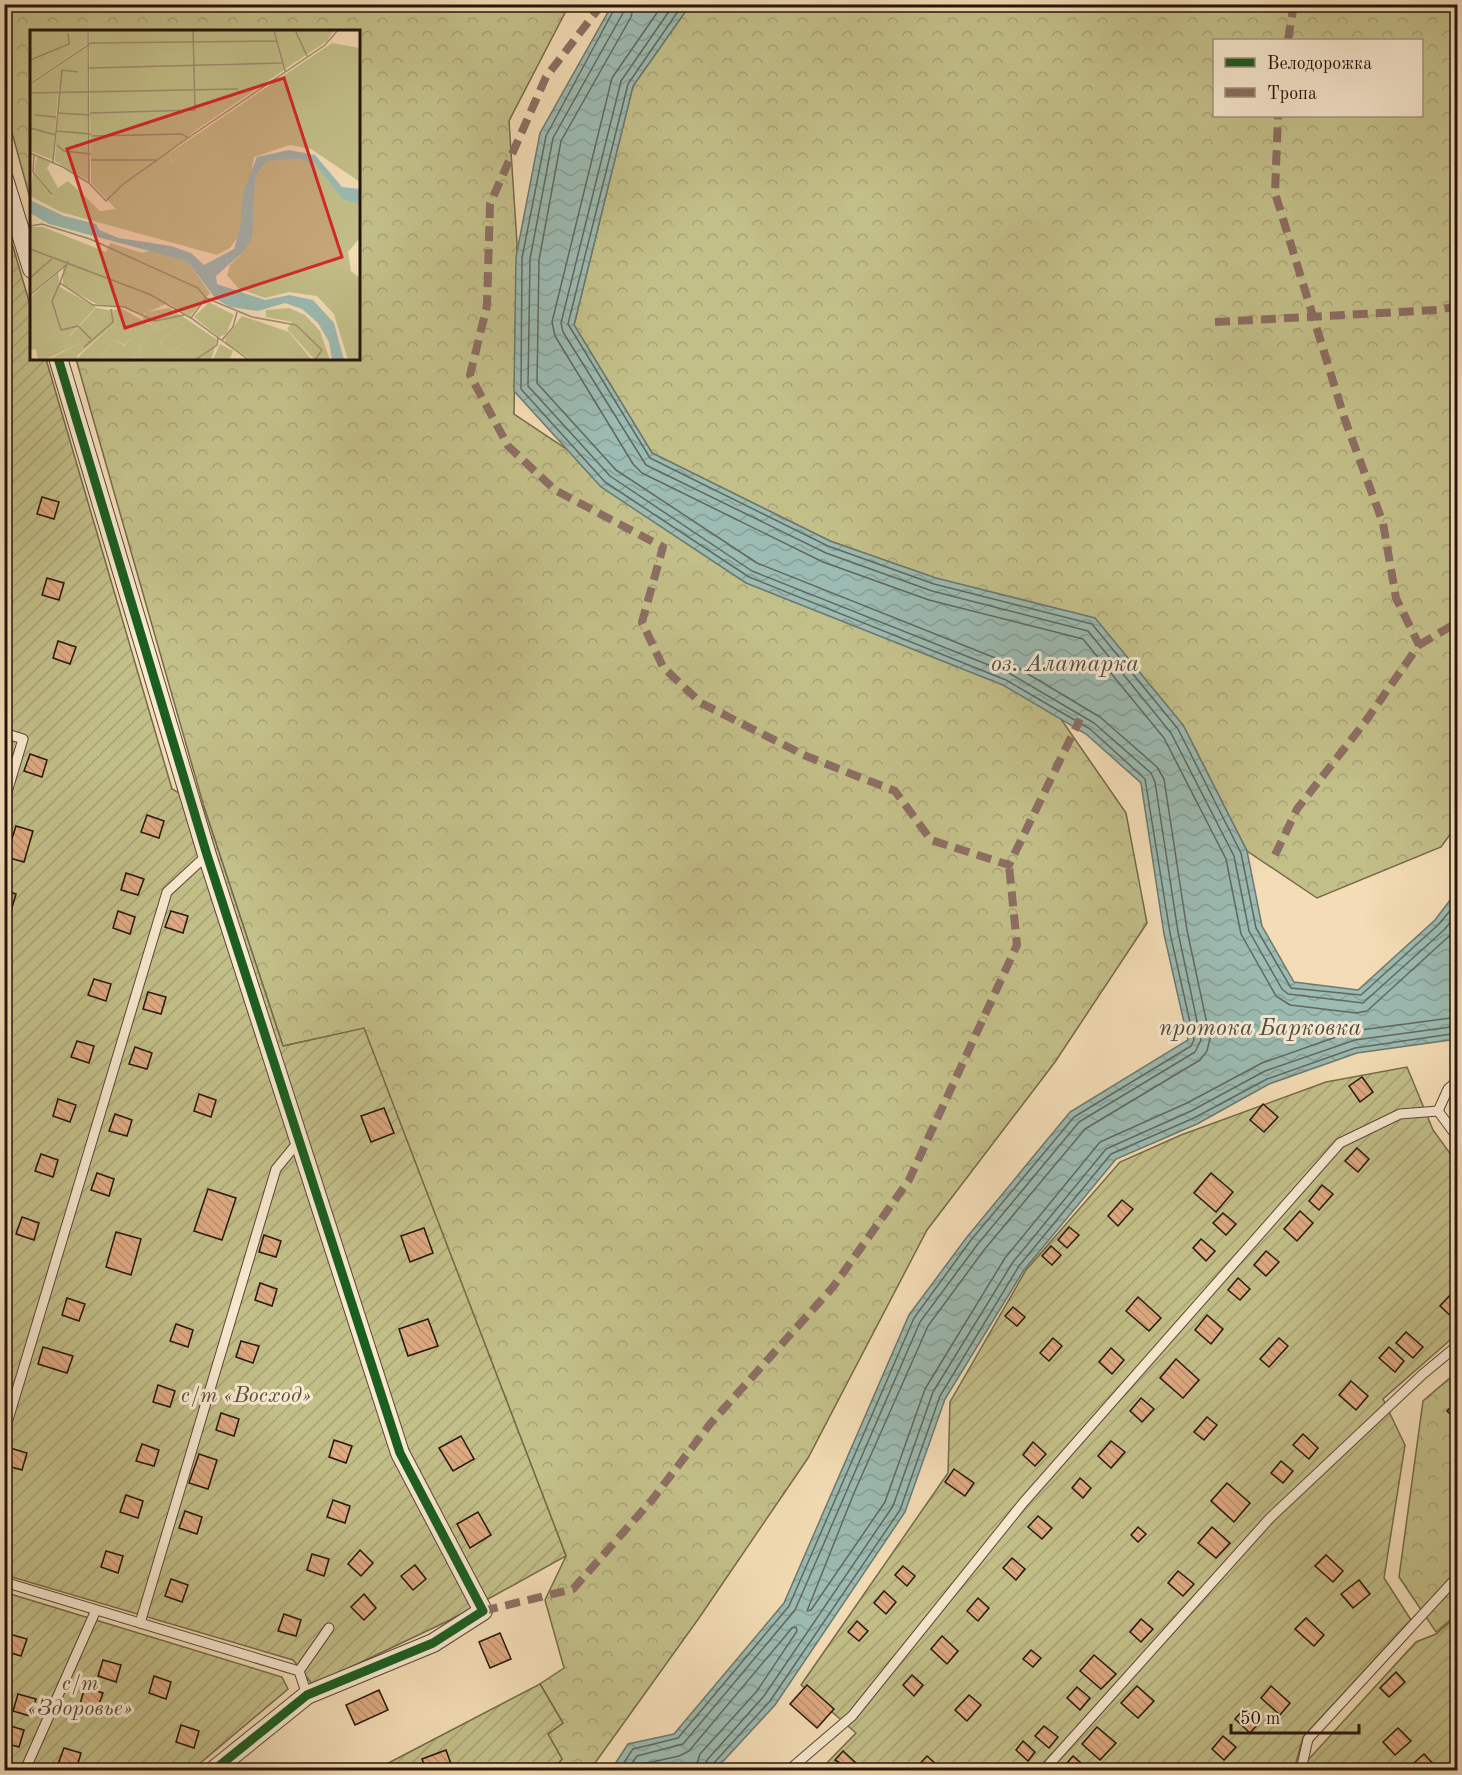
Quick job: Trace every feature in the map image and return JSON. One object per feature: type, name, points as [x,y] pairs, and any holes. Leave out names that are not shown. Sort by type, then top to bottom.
[{"type":"street","points":[[4,179],[30,263]]},
{"type":"street","points":[[59,360],[207,855],[400,1453],[483,1611],[433,1643],[308,1695],[214,1770]]},
{"type":"lane","points":[[4,733],[23,739],[4,802]]},
{"type":"lane","points":[[4,1433],[167,892],[207,855]]},
{"type":"lane","points":[[1438,1111],[1448,1089],[1458,1080]]},
{"type":"lane","points":[[1438,1111],[1458,1138]]},
{"type":"lane","points":[[789,1770],[852,1716],[1023,1503],[1340,1143],[1400,1114],[1438,1111]]},
{"type":"lane","points":[[140,1623],[276,1169],[299,1140]]},
{"type":"lane","points":[[1044,1770],[1270,1518],[1423,1374],[1458,1345]]},
{"type":"lane","points":[[1301,1770],[1308,1739],[1458,1576]]},
{"type":"lane","points":[[4,1582],[299,1671]]},
{"type":"lane","points":[[25,1770],[96,1610]]},
{"type":"lane","points":[[299,1671],[329,1628]]},
{"type":"lane","points":[[299,1671],[308,1695]]},
{"type":"green space","points":[[4,5],[569,5],[509,121],[517,243],[514,414],[670,518],[1043,693],[1126,813],[1147,923],[1055,1062],[927,1230],[808,1458],[699,1618],[590,1770],[553,1770],[562,1759],[548,1734],[563,1723],[540,1684],[564,1668],[545,1600],[566,1556],[364,1029],[283,1046],[204,807],[76,360],[360,360],[360,30],[30,30],[30,198],[5,107]]},
{"type":"green space","points":[[690,5],[1457,5],[1457,825],[1441,847],[1317,898],[1247,851],[1183,725],[946,582],[830,541],[652,453],[574,325],[633,86]]},
{"type":"green space","name":"с/т «Восход»","points":[[4,216],[30,305],[30,360],[46,360],[172,789],[204,807],[283,1046],[364,1028],[566,1556],[452,1619],[313,1685],[293,1660],[5,1575]]},
{"type":"green space","points":[[1407,1067],[1433,1130],[1457,1163],[1457,1334],[1383,1399],[1405,1445],[1384,1578],[1411,1620],[1303,1737],[1294,1770],[820,1770],[856,1733],[801,1685],[948,1473],[950,1402],[1026,1270],[1120,1162],[1181,1135],[1326,1082]]},
{"type":"green space","points":[[1457,1372],[1457,1614],[1436,1632],[1399,1577],[1423,1401]]},
{"type":"green space","name":"с/т «Здоровье»","points":[[4,1592],[282,1677],[288,1689],[192,1770],[5,1770]]},
{"type":"green space","points":[[1457,1616],[1457,1770],[1306,1770],[1307,1761],[1416,1642],[1436,1634]]},
{"type":"green space","points":[[540,1684],[563,1723],[548,1734],[562,1759],[553,1770],[375,1770]]},
{"type":"water","points":[[612,5],[690,5],[633,86],[574,325],[652,453],[830,541],[936,578],[1095,618],[1183,725],[1247,851],[1262,926],[1294,982],[1358,990],[1435,920],[1457,891],[1457,1039],[1357,1053],[1269,1084],[1197,1124],[1116,1159],[1024,1270],[945,1399],[905,1512],[775,1705],[715,1770],[611,1770],[628,1744],[674,1734],[784,1603],[909,1315],[967,1237],[1070,1112],[1188,1040],[1164,934],[1141,783],[1086,734],[1003,685],[746,583],[601,487],[514,391],[516,257],[540,133]]},
{"type":"building","points":[[42,497],[59,502],[54,519],[37,514]]},
{"type":"building","points":[[47,578],[64,583],[59,600],[42,595]]},
{"type":"building","points":[[58,641],[76,647],[70,664],[53,658]]},
{"type":"building","points":[[30,754],[47,760],[42,777],[24,771]]},
{"type":"building","points":[[147,815],[164,821],[159,838],[141,832]]},
{"type":"building","points":[[16,826],[33,831],[24,862],[6,857]]},
{"type":"building","points":[[126,873],[144,879],[138,895],[121,890]]},
{"type":"building","points":[[4,890],[16,894],[11,911],[4,909]]},
{"type":"building","points":[[118,911],[135,917],[130,934],[113,928]]},
{"type":"building","points":[[171,911],[188,916],[183,933],[165,927]]},
{"type":"building","points":[[94,979],[111,984],[106,1001],[88,995]]},
{"type":"building","points":[[148,992],[166,997],[161,1014],[143,1009]]},
{"type":"building","points":[[77,1041],[94,1046],[89,1063],[71,1057]]},
{"type":"building","points":[[135,1047],[152,1053],[147,1069],[129,1064]]},
{"type":"building","points":[[1362,1077],[1373,1092],[1360,1102],[1349,1086]]},
{"type":"building","points":[[199,1094],[216,1100],[211,1117],[194,1111]]},
{"type":"building","points":[[58,1099],[76,1105],[70,1122],[53,1116]]},
{"type":"building","points":[[1263,1104],[1278,1117],[1264,1132],[1250,1120]]},
{"type":"building","points":[[384,1108],[394,1133],[371,1142],[361,1116]]},
{"type":"building","points":[[115,1114],[132,1120],[127,1136],[109,1131]]},
{"type":"building","points":[[1357,1148],[1369,1159],[1358,1172],[1345,1161]]},
{"type":"building","points":[[41,1154],[58,1160],[53,1177],[35,1171]]},
{"type":"building","points":[[97,1173],[114,1179],[109,1196],[91,1190]]},
{"type":"building","points":[[1211,1173],[1233,1192],[1216,1212],[1194,1193]]},
{"type":"building","points":[[1322,1185],[1333,1194],[1319,1210],[1309,1201]]},
{"type":"building","points":[[208,1189],[236,1198],[222,1240],[194,1231]]},
{"type":"building","points":[[1122,1200],[1133,1209],[1118,1226],[1108,1216]]},
{"type":"building","points":[[1300,1211],[1313,1223],[1297,1241],[1284,1229]]},
{"type":"building","points":[[1223,1213],[1236,1224],[1226,1235],[1213,1223]]},
{"type":"building","points":[[22,1217],[39,1223],[34,1240],[16,1234]]},
{"type":"building","points":[[1069,1227],[1079,1235],[1067,1248],[1058,1240]]},
{"type":"building","points":[[424,1228],[433,1253],[410,1262],[401,1236]]},
{"type":"building","points":[[116,1232],[141,1239],[131,1275],[106,1267]]},
{"type":"building","points":[[264,1235],[281,1241],[276,1257],[259,1252]]},
{"type":"building","points":[[1201,1239],[1215,1251],[1206,1261],[1193,1248]]},
{"type":"building","points":[[1051,1246],[1061,1255],[1052,1265],[1042,1256]]},
{"type":"building","points":[[1266,1251],[1279,1262],[1266,1276],[1254,1265]]},
{"type":"building","points":[[1238,1278],[1250,1289],[1240,1300],[1228,1290]]},
{"type":"building","points":[[260,1283],[277,1289],[272,1306],[255,1300]]},
{"type":"building","points":[[1453,1292],[1458,1296],[1458,1315],[1454,1319],[1440,1306]]},
{"type":"building","points":[[1138,1297],[1161,1318],[1149,1331],[1126,1311]]},
{"type":"building","points":[[67,1298],[85,1304],[79,1321],[62,1315]]},
{"type":"building","points":[[1013,1307],[1025,1317],[1017,1326],[1005,1316]]},
{"type":"building","points":[[1207,1315],[1223,1329],[1211,1344],[1195,1330]]},
{"type":"building","points":[[428,1319],[438,1346],[408,1356],[399,1329]]},
{"type":"building","points":[[176,1324],[193,1330],[188,1347],[170,1341]]},
{"type":"building","points":[[1406,1332],[1423,1347],[1413,1358],[1396,1343]]},
{"type":"building","points":[[1053,1338],[1062,1346],[1049,1361],[1040,1353]]},
{"type":"building","points":[[1279,1338],[1288,1346],[1269,1367],[1260,1359]]},
{"type":"building","points":[[241,1341],[259,1346],[253,1363],[236,1357]]},
{"type":"building","points":[[43,1347],[73,1356],[67,1373],[38,1364]]},
{"type":"building","points":[[1389,1347],[1404,1361],[1395,1372],[1379,1358]]},
{"type":"building","points":[[1111,1348],[1124,1360],[1112,1374],[1099,1362]]},
{"type":"building","points":[[1176,1359],[1199,1380],[1183,1398],[1160,1378]]},
{"type":"building","points":[[1351,1381],[1368,1396],[1356,1410],[1339,1395]]},
{"type":"building","points":[[158,1385],[175,1391],[170,1407],[153,1402]]},
{"type":"building","points":[[1141,1398],[1154,1409],[1142,1422],[1130,1411]]},
{"type":"building","points":[[1458,1400],[1458,1421],[1447,1411]]},
{"type":"building","points":[[221,1413],[239,1419],[234,1436],[216,1430]]},
{"type":"building","points":[[1207,1417],[1217,1425],[1204,1440],[1194,1432]]},
{"type":"building","points":[[1303,1434],[1318,1448],[1309,1459],[1293,1445]]},
{"type":"building","points":[[461,1436],[474,1459],[453,1471],[439,1448]]},
{"type":"building","points":[[334,1440],[352,1446],[346,1463],[329,1457]]},
{"type":"building","points":[[1111,1441],[1125,1452],[1111,1468],[1098,1456]]},
{"type":"building","points":[[1033,1442],[1046,1454],[1035,1466],[1023,1455]]},
{"type":"building","points":[[142,1444],[159,1450],[154,1466],[136,1461]]},
{"type":"building","points":[[10,1448],[27,1453],[22,1470],[4,1465]]},
{"type":"building","points":[[199,1454],[217,1460],[208,1489],[189,1483]]},
{"type":"building","points":[[1281,1461],[1293,1471],[1283,1483],[1271,1473]]},
{"type":"building","points":[[954,1469],[974,1483],[965,1496],[945,1482]]},
{"type":"building","points":[[1080,1478],[1091,1488],[1083,1498],[1072,1488]]},
{"type":"building","points":[[1227,1483],[1250,1503],[1234,1522],[1211,1501]]},
{"type":"building","points":[[126,1495],[143,1501],[138,1518],[120,1512]]},
{"type":"building","points":[[333,1500],[350,1506],[345,1523],[327,1517]]},
{"type":"building","points":[[185,1511],[202,1517],[197,1534],[179,1528]]},
{"type":"building","points":[[478,1512],[491,1535],[470,1548],[457,1524]]},
{"type":"building","points":[[1038,1516],[1052,1528],[1042,1539],[1028,1527]]},
{"type":"building","points":[[1138,1527],[1146,1534],[1138,1542],[1131,1535]]},
{"type":"building","points":[[1212,1527],[1230,1543],[1216,1558],[1198,1543]]},
{"type":"building","points":[[360,1550],[373,1563],[361,1576],[348,1564]]},
{"type":"building","points":[[106,1551],[123,1556],[118,1573],[101,1567]]},
{"type":"building","points":[[312,1554],[329,1559],[324,1576],[307,1570]]},
{"type":"building","points":[[1326,1555],[1343,1571],[1333,1582],[1315,1566]]},
{"type":"building","points":[[1012,1558],[1025,1569],[1016,1580],[1003,1568]]},
{"type":"building","points":[[415,1565],[426,1579],[413,1590],[401,1576]]},
{"type":"building","points":[[903,1566],[915,1576],[907,1586],[895,1575]]},
{"type":"building","points":[[1178,1571],[1194,1584],[1183,1596],[1168,1583]]},
{"type":"building","points":[[171,1579],[188,1585],[182,1602],[165,1596]]},
{"type":"building","points":[[1359,1580],[1370,1594],[1353,1608],[1341,1594]]},
{"type":"building","points":[[884,1591],[896,1602],[886,1614],[874,1603]]},
{"type":"building","points":[[364,1594],[376,1608],[364,1620],[351,1607]]},
{"type":"building","points":[[978,1598],[989,1608],[978,1621],[967,1611]]},
{"type":"building","points":[[284,1614],[301,1620],[296,1636],[278,1631]]},
{"type":"building","points":[[1306,1618],[1324,1635],[1314,1646],[1295,1629]]},
{"type":"building","points":[[1141,1619],[1153,1629],[1141,1642],[1130,1632]]},
{"type":"building","points":[[857,1621],[868,1631],[859,1641],[848,1632]]},
{"type":"building","points":[[500,1633],[511,1659],[490,1668],[479,1642]]},
{"type":"building","points":[[9,1634],[27,1639],[21,1656],[4,1651]]},
{"type":"building","points":[[942,1636],[958,1651],[947,1664],[931,1649]]},
{"type":"building","points":[[1031,1650],[1041,1658],[1033,1667],[1023,1659]]},
{"type":"building","points":[[1094,1655],[1116,1674],[1101,1689],[1080,1671]]},
{"type":"building","points":[[103,1660],[121,1665],[116,1682],[98,1676]]},
{"type":"building","points":[[1396,1672],[1405,1682],[1389,1697],[1380,1688]]},
{"type":"building","points":[[912,1675],[923,1685],[914,1696],[903,1685]]},
{"type":"building","points":[[154,1676],[171,1682],[166,1699],[149,1693]]},
{"type":"building","points":[[807,1685],[834,1709],[817,1728],[790,1704]]},
{"type":"building","points":[[1137,1686],[1154,1701],[1138,1718],[1121,1703]]},
{"type":"building","points":[[1271,1686],[1290,1703],[1280,1715],[1261,1698]]},
{"type":"building","points":[[85,1687],[103,1693],[97,1710],[80,1704]]},
{"type":"building","points":[[1077,1687],[1090,1698],[1080,1710],[1067,1698]]},
{"type":"building","points":[[379,1690],[388,1710],[355,1725],[346,1705]]},
{"type":"building","points":[[18,1694],[36,1699],[30,1716],[13,1711]]},
{"type":"building","points":[[969,1695],[981,1705],[967,1721],[955,1710]]},
{"type":"building","points":[[1244,1709],[1259,1723],[1250,1733],[1235,1719]]},
{"type":"building","points":[[7,1725],[24,1730],[19,1747],[4,1743]]},
{"type":"building","points":[[181,1725],[199,1731],[194,1748],[176,1742]]},
{"type":"building","points":[[1044,1726],[1058,1737],[1049,1748],[1035,1736]]},
{"type":"building","points":[[1097,1727],[1116,1743],[1100,1760],[1082,1744]]},
{"type":"building","points":[[1398,1728],[1411,1741],[1395,1755],[1383,1742]]},
{"type":"building","points":[[1223,1736],[1236,1747],[1224,1760],[1212,1749]]},
{"type":"building","points":[[1023,1741],[1035,1752],[1028,1761],[1016,1750]]},
{"type":"building","points":[[64,1748],[81,1753],[76,1770],[58,1764]]},
{"type":"building","points":[[446,1750],[452,1767],[442,1770],[426,1770],[422,1759]]},
{"type":"building","points":[[843,1751],[857,1764],[851,1770],[835,1760]]},
{"type":"building","points":[[1424,1754],[1439,1770],[1406,1770]]},
{"type":"building","points":[[927,1756],[937,1765],[931,1770],[914,1770]]},
{"type":"building","points":[[1073,1756],[1088,1769],[1062,1769]]},
{"type":"marked path","points":[[602,4],[546,77],[490,204],[487,306],[470,375],[508,446],[555,490],[663,547],[642,622],[663,667],[701,703],[806,756],[895,791],[931,840],[1009,865],[1080,719]]},
{"type":"marked path","points":[[1288,39],[1294,4]]},
{"type":"marked path","points":[[1275,855],[1297,809],[1365,722],[1419,645],[1396,598],[1383,523],[1345,420],[1275,193],[1278,117]]},
{"type":"marked path","points":[[1215,322],[1437,310],[1458,306]]},
{"type":"marked path","points":[[1419,645],[1458,622]]},
{"type":"marked path","points":[[483,1611],[573,1589],[652,1500],[710,1424],[833,1287],[909,1180],[1017,945],[1009,865]]},
{"type":"cycle path","points":[[59,360],[207,855],[400,1453],[483,1611],[433,1643],[307,1695],[214,1770]]},
{"type":"water label","name":"оз. Алатарка","points":[[1065,663]]},
{"type":"water label","name":"протока Барковка","points":[[1260,1027]]}]
